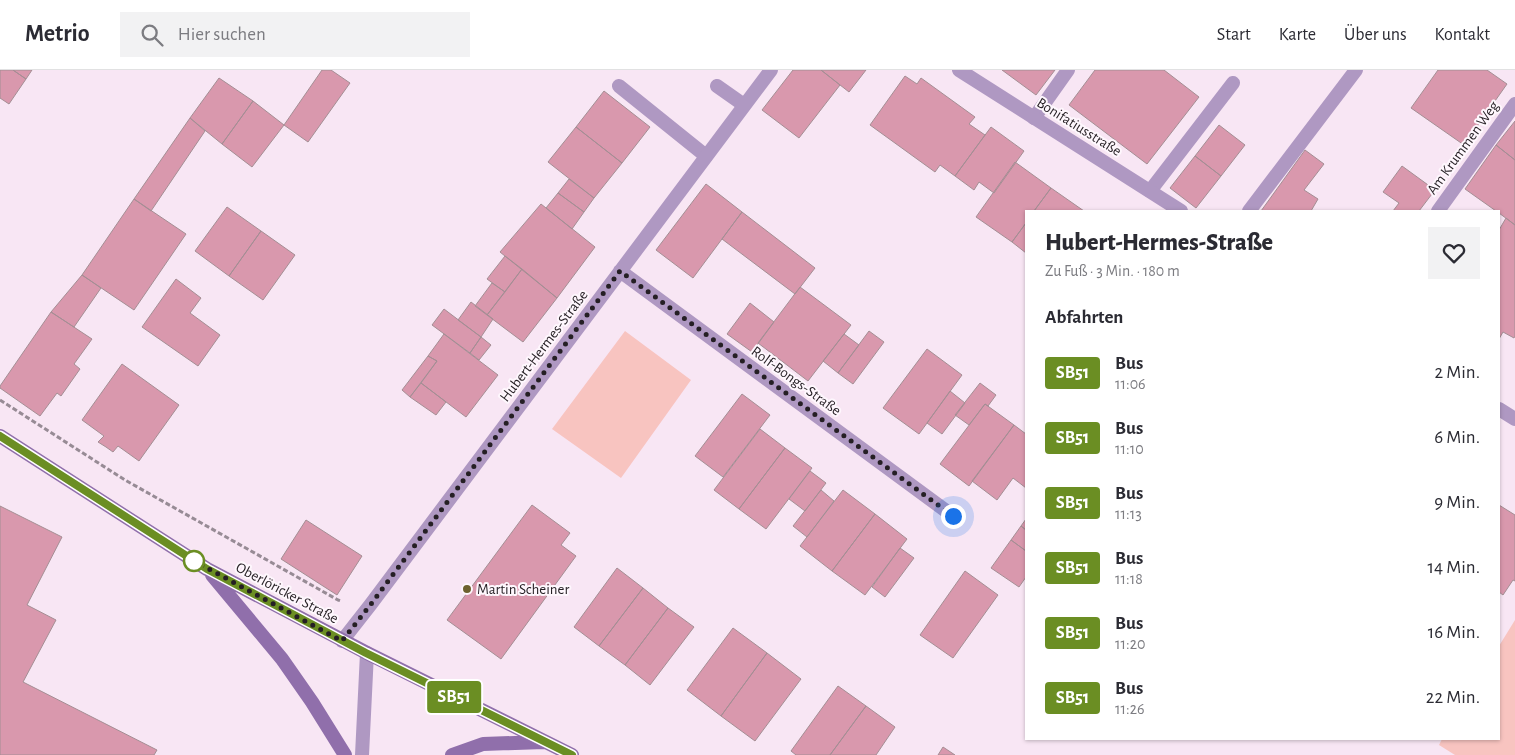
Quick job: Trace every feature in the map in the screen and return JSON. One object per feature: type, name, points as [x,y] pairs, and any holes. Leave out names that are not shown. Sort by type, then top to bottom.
[{"type":"main road","name":"Oberlöricker Straße","points":[[0,436],[207,569],[342,641],[572,755]]},
{"type":"main road","points":[[207,569],[282,659],[345,755]]},
{"type":"main road","points":[[452,755],[483,744],[545,742]]},
{"type":"street","name":"Hubert-Hermes-Straße","points":[[342,641],[771,70]]},
{"type":"street","name":"Bonifatiusstraße","points":[[959,70],[1179,210]]},
{"type":"street","points":[[1034,118],[1068,70]]},
{"type":"street","points":[[1251,210],[1356,70]]},
{"type":"street","points":[[1150,191],[1233,82]]},
{"type":"street","points":[[619,86],[706,156]]},
{"type":"street","points":[[717,86],[744,105]]},
{"type":"street","name":"Am Krummen Weg","points":[[1439,210],[1515,104]]},
{"type":"street","name":"Rolf-Bongs-Straße","points":[[620,271],[953,516]]},
{"type":"street","points":[[1500,410],[1515,419]]},
{"type":"street","points":[[362,755],[366,653]]},
{"type":"path","points":[[0,400],[125,480],[338,600],[371,604]]},
{"type":"shaded area","points":[[625,331],[691,380],[621,478],[552,429]]},
{"type":"shaded area","points":[[1515,620],[1515,755],[1455,755],[1439,745],[1442,740],[1500,740],[1500,644]]},
{"type":"building","points":[[0,70],[13,70],[26,79],[9,104],[0,98]]},
{"type":"building","points":[[13,70],[32,70],[26,79]]},
{"type":"building","points":[[322,70],[331,70],[350,83],[308,142],[284,125]]},
{"type":"building","points":[[793,70],[821,70],[840,85],[799,138],[762,110]]},
{"type":"building","points":[[821,70],[866,70],[849,92]]},
{"type":"building","points":[[1002,70],[1055,70],[1036,95]]},
{"type":"building","points":[[1095,70],[1164,70],[1199,97],[1147,164],[1069,105]]},
{"type":"building","points":[[1438,70],[1487,70],[1507,84],[1464,145],[1411,108]]},
{"type":"building","points":[[905,76],[917,84],[921,78],[975,117],[969,124],[985,135],[955,176],[940,165],[935,172],[870,125]]},
{"type":"building","points":[[219,78],[253,101],[222,144],[190,118]]},
{"type":"building","points":[[604,91],[650,127],[622,163],[576,127]]},
{"type":"building","points":[[253,101],[284,125],[252,167],[222,144]]},
{"type":"building","points":[[190,118],[205,131],[151,211],[134,199]]},
{"type":"building","points":[[1515,121],[1515,160],[1496,145]]},
{"type":"building","points":[[1219,125],[1245,145],[1221,176],[1195,156]]},
{"type":"building","points":[[576,127],[622,163],[594,198],[548,162]]},
{"type":"building","points":[[991,127],[1024,151],[994,193],[979,182],[974,190],[955,176]]},
{"type":"building","points":[[1496,145],[1515,160],[1515,225],[1500,214],[1500,210],[1495,210],[1465,189]]},
{"type":"building","points":[[1305,150],[1324,164],[1304,190],[1318,199],[1312,210],[1262,210]]},
{"type":"building","points":[[1195,156],[1221,176],[1196,208],[1170,188]]},
{"type":"building","points":[[1015,162],[1051,188],[1035,210],[1025,210],[1025,224],[1012,242],[976,217]]},
{"type":"building","points":[[1402,166],[1435,190],[1420,210],[1394,210],[1399,203],[1383,192]]},
{"type":"building","points":[[569,179],[594,198],[584,212],[558,193]]},
{"type":"building","points":[[706,184],[742,212],[693,278],[656,250]]},
{"type":"building","points":[[1051,188],[1083,210],[1035,210]]},
{"type":"building","points":[[558,193],[584,212],[572,229],[546,208]]},
{"type":"building","points":[[134,199],[186,234],[134,310],[82,275]]},
{"type":"building","points":[[541,204],[595,247],[557,298],[500,252]]},
{"type":"building","points":[[227,207],[261,231],[229,276],[195,251]]},
{"type":"building","points":[[742,212],[815,268],[795,294],[722,239]]},
{"type":"building","points":[[1506,218],[1515,225],[1514,338],[1503,332],[1500,337],[1500,228]]},
{"type":"building","points":[[1025,224],[1025,252],[1012,242]]},
{"type":"building","points":[[261,231],[295,255],[263,300],[229,276]]},
{"type":"building","points":[[505,256],[522,269],[505,292],[487,279]]},
{"type":"building","points":[[522,269],[557,298],[523,342],[487,315]]},
{"type":"building","points":[[82,275],[101,288],[74,327],[51,312]]},
{"type":"building","points":[[176,279],[201,298],[190,313],[220,335],[198,366],[142,327]]},
{"type":"building","points":[[492,283],[505,292],[487,315],[475,306]]},
{"type":"building","points":[[800,287],[851,325],[808,381],[758,343]]},
{"type":"building","points":[[471,302],[493,319],[481,337],[458,320]]},
{"type":"building","points":[[750,303],[774,322],[752,352],[727,334]]},
{"type":"building","points":[[444,309],[481,337],[470,353],[432,325]]},
{"type":"building","points":[[51,312],[92,339],[74,364],[80,369],[61,396],[57,393],[40,416],[0,388],[0,386]]},
{"type":"building","points":[[869,331],[884,342],[853,384],[838,373]]},
{"type":"building","points":[[444,334],[498,375],[466,417],[421,383],[437,361],[428,356]]},
{"type":"building","points":[[844,334],[859,345],[838,373],[823,361]]},
{"type":"building","points":[[481,337],[491,345],[479,360],[470,353]]},
{"type":"building","points":[[927,349],[962,375],[919,434],[883,408]]},
{"type":"building","points":[[428,356],[437,361],[410,397],[402,390]]},
{"type":"building","points":[[122,364],[179,405],[139,461],[118,446],[113,452],[98,442],[104,436],[82,420]]},
{"type":"building","points":[[421,383],[446,402],[436,415],[410,397]]},
{"type":"building","points":[[980,383],[996,395],[988,406],[985,404],[969,425],[955,415]]},
{"type":"building","points":[[950,391],[965,403],[942,434],[927,423]]},
{"type":"building","points":[[742,394],[770,415],[723,477],[695,456]]},
{"type":"building","points":[[985,404],[1014,425],[969,486],[940,464]]},
{"type":"building","points":[[1014,425],[1025,433],[1025,487],[1013,478],[997,500],[972,481]]},
{"type":"building","points":[[760,429],[785,448],[739,509],[714,490]]},
{"type":"building","points":[[785,448],[812,468],[766,529],[739,509]]},
{"type":"building","points":[[810,471],[826,483],[805,511],[789,499]]},
{"type":"building","points":[[821,490],[834,501],[807,537],[793,526]]},
{"type":"building","points":[[843,490],[875,514],[832,571],[800,546]]},
{"type":"building","points":[[532,505],[570,533],[561,545],[576,556],[501,659],[447,620]]},
{"type":"building","points":[[0,506],[62,537],[27,605],[56,620],[23,682],[157,750],[154,755],[0,755]]},
{"type":"building","points":[[1500,506],[1515,515],[1515,581],[1513,580],[1503,595],[1500,593]]},
{"type":"building","points":[[875,514],[907,539],[865,595],[832,571]]},
{"type":"building","points":[[306,520],[362,556],[337,595],[281,559]]},
{"type":"building","points":[[1025,520],[1025,529],[1021,526]]},
{"type":"building","points":[[1021,526],[1025,529],[1025,550],[1011,540]]},
{"type":"building","points":[[1011,540],[1025,550],[1025,578],[1019,587],[991,568]]},
{"type":"building","points":[[900,548],[914,558],[885,597],[872,587]]},
{"type":"building","points":[[617,568],[643,588],[599,646],[574,627]]},
{"type":"building","points":[[965,571],[998,595],[953,658],[920,635]]},
{"type":"building","points":[[643,588],[668,608],[625,665],[599,646]]},
{"type":"building","points":[[668,608],[694,627],[650,685],[625,665]]},
{"type":"building","points":[[733,628],[767,653],[721,716],[687,690]]},
{"type":"building","points":[[767,653],[801,679],[755,741],[721,716]]},
{"type":"building","points":[[838,686],[866,706],[830,755],[796,755],[791,751]]},
{"type":"building","points":[[866,706],[895,727],[876,755],[830,755]]},
{"type":"building","points":[[943,747],[955,755],[938,755]]},
{"type":"bus line","name":"SB51","points":[[0,436],[207,569],[366,653],[572,755]]},
{"type":"place","name":"Martin Scheiner","points":[[467,589]]},
{"type":"route","points":[[194,561],[342,641],[620,271],[953,516]]}]
